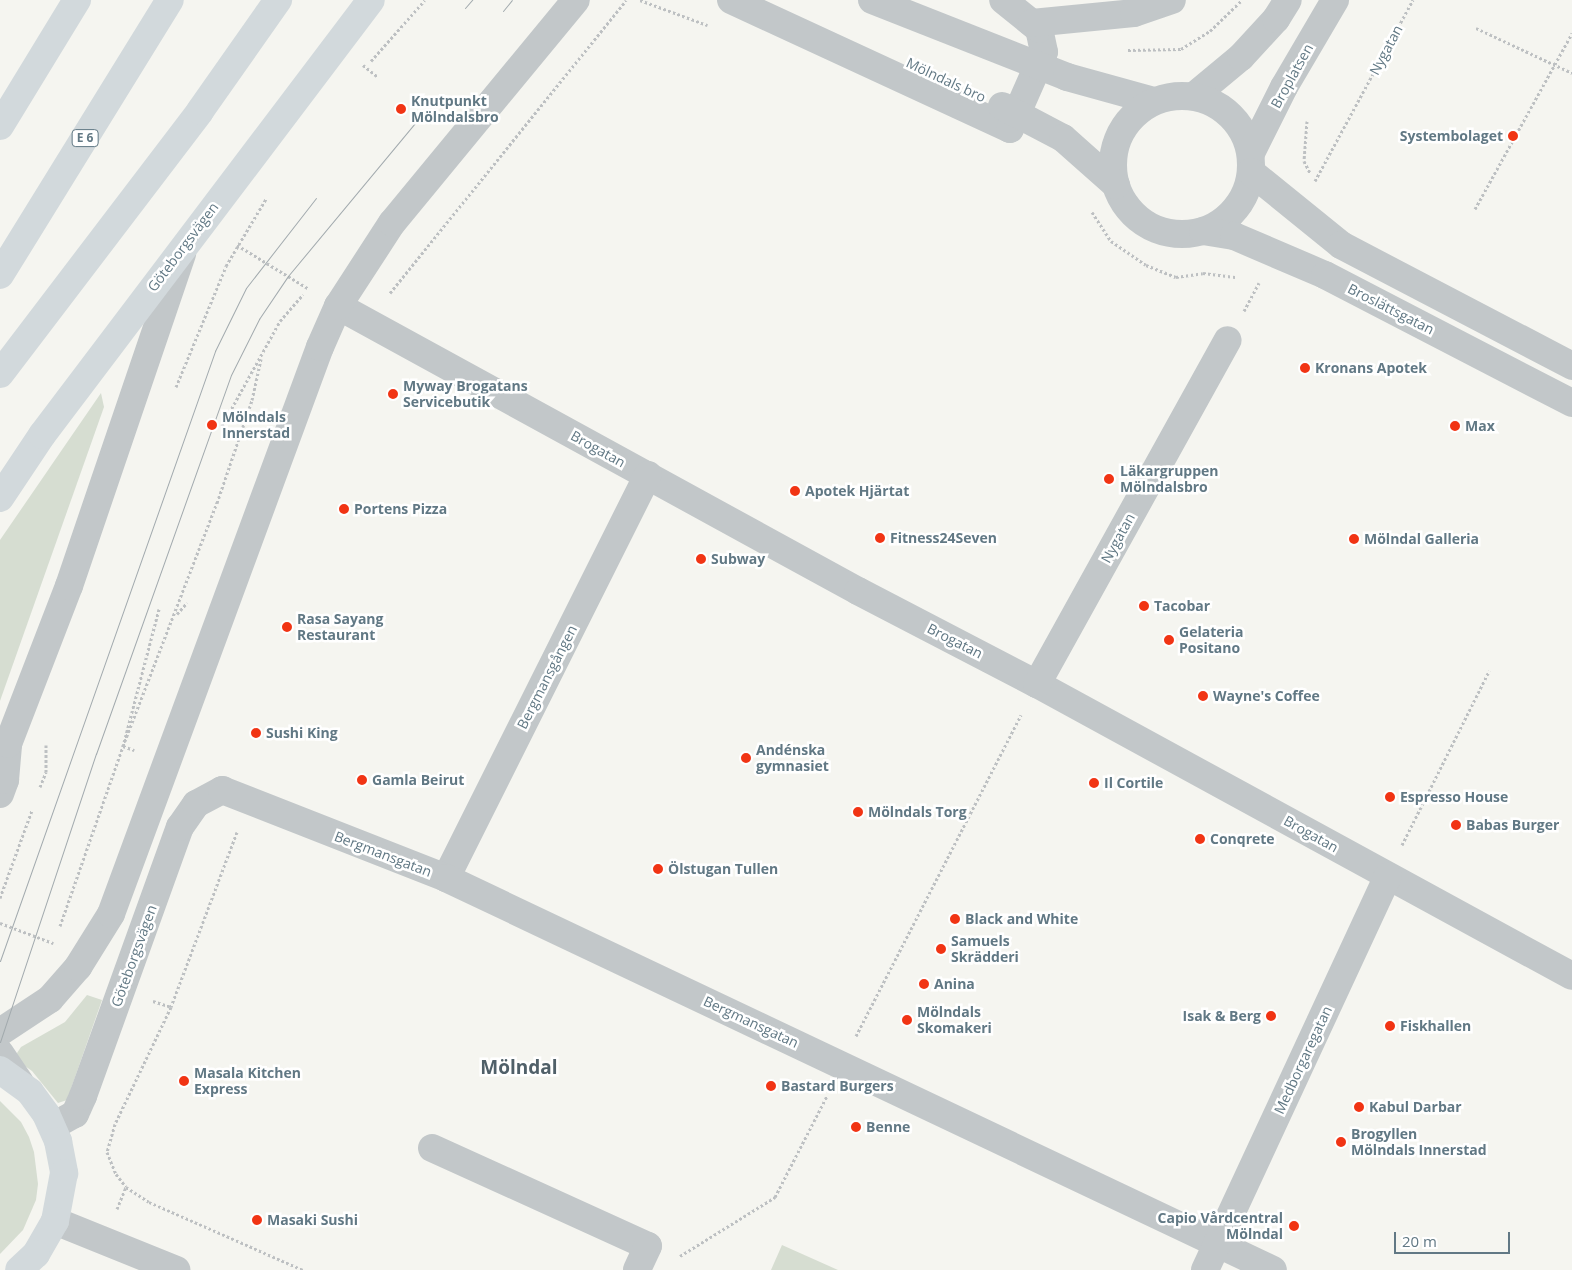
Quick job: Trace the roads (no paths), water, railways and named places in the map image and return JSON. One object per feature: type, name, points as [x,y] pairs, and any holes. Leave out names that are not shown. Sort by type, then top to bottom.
[{"type":"main road","points":[[0,126],[77,0]]},
{"type":"main road","name":"E 6","points":[[0,275],[170,0]]},
{"type":"main road","points":[[0,374],[200,111],[278,0]]},
{"type":"main road","name":"Göteborgsvägen","points":[[0,498],[42,435],[371,0]]},
{"type":"main road","points":[[10,1077],[38,1103],[53,1126],[64,1173],[61,1205],[55,1221],[36,1254],[19,1270]]},
{"type":"street","points":[[0,1032],[50,999],[78,967],[110,914],[320,347],[338,306],[392,223],[576,0]]},
{"type":"street","points":[[731,0],[1010,130],[1044,52],[1039,29],[1003,0]]},
{"type":"street","name":"Mölndals bro","points":[[760,0],[865,42],[1045,126],[1116,185]]},
{"type":"street","points":[[872,0],[1068,77],[1154,101]]},
{"type":"street","points":[[1032,23],[1134,13],[1172,0]]},
{"type":"street","points":[[1194,96],[1241,57],[1276,19],[1288,0]]},
{"type":"street","name":"Broplatsen","points":[[1251,163],[1284,87],[1335,0]]},
{"type":"street","points":[[1174,96],[1194,96],[1225,110],[1237,122],[1251,163],[1246,192],[1236,208],[1221,222],[1203,231],[1181,234],[1160,230],[1141,220],[1125,205],[1116,185],[1113,165],[1116,145],[1124,127],[1137,112],[1154,101],[1174,96]]},
{"type":"street","points":[[1251,163],[1341,245],[1572,366]]},
{"type":"street","name":"Broslättsgatan","points":[[1203,231],[1234,236],[1325,275],[1572,403]]},
{"type":"street","points":[[0,794],[5,780],[8,744],[69,586],[185,245]]},
{"type":"street","name":"Brogatan","points":[[338,306],[858,592],[1037,684],[1572,976]]},
{"type":"street","name":"Nygatan","points":[[1037,684],[1228,340]]},
{"type":"street","name":"Bergmansgången","points":[[446,878],[648,475]]},
{"type":"street","name":"Bergmansgatan","points":[[222,790],[446,878],[1273,1270]]},
{"type":"street","name":"Göteborgsvägen","points":[[53,1126],[75,1114],[83,1096],[180,827],[196,804],[222,790]]},
{"type":"street","name":"Medborgaregatan","points":[[1205,1270],[1388,876]]},
{"type":"street","points":[[0,1053],[10,1077]]},
{"type":"street","points":[[432,1148],[648,1246],[637,1270]]},
{"type":"street","points":[[55,1221],[176,1270]]},
{"type":"tram line","points":[[465,8],[472,0]]},
{"type":"tram line","points":[[503,11],[512,0]]},
{"type":"tram line","points":[[0,1042],[96,754],[231,375],[259,319],[288,276],[415,123]]},
{"type":"tram line","points":[[0,961],[215,351],[246,288],[316,198]]},
{"type":"place","name":"Knutpunkt Mölndalsbro","points":[[401,109]]},
{"type":"place","name":"Systembolaget","points":[[1513,136]]},
{"type":"place","name":"Kronans Apotek","points":[[1305,368]]},
{"type":"place","name":"Myway Brogatans Servicebutik","points":[[393,394]]},
{"type":"place","name":"Mölndals Innerstad","points":[[212,425]]},
{"type":"place","name":"Max","points":[[1455,426]]},
{"type":"place","name":"Läkargruppen Mölndalsbro","points":[[1109,479]]},
{"type":"place","name":"Apotek Hjärtat","points":[[795,491]]},
{"type":"place","name":"Portens Pizza","points":[[344,509]]},
{"type":"place","name":"Fitness24Seven","points":[[880,538]]},
{"type":"place","name":"Mölndal Galleria","points":[[1354,539]]},
{"type":"place","name":"Subway","points":[[701,559]]},
{"type":"place","name":"Tacobar","points":[[1144,606]]},
{"type":"place","name":"Rasa Sayang Restaurant","points":[[287,627]]},
{"type":"place","name":"Gelateria Positano","points":[[1169,640]]},
{"type":"place","name":"Wayne's Coffee","points":[[1203,696]]},
{"type":"place","name":"Sushi King","points":[[256,733]]},
{"type":"place","name":"Andénska gymnasiet","points":[[746,758]]},
{"type":"place","name":"Gamla Beirut","points":[[362,780]]},
{"type":"place","name":"Il Cortile","points":[[1094,783]]},
{"type":"place","name":"Espresso House","points":[[1390,797]]},
{"type":"place","name":"Mölndals Torg","points":[[858,812]]},
{"type":"place","name":"Babas Burger","points":[[1456,825]]},
{"type":"place","name":"Conqrete","points":[[1200,839]]},
{"type":"place","name":"Ölstugan Tullen","points":[[658,869]]},
{"type":"place","name":"Black and White","points":[[955,919]]},
{"type":"place","name":"Samuels Skrädderi","points":[[941,949]]},
{"type":"place","name":"Anina","points":[[924,984]]},
{"type":"place","name":"Isak & Berg","points":[[1271,1016]]},
{"type":"place","name":"Mölndals Skomakeri","points":[[907,1020]]},
{"type":"place","name":"Fiskhallen","points":[[1390,1026]]},
{"type":"place","name":"Masala Kitchen Express","points":[[184,1081]]},
{"type":"place","name":"Bastard Burgers","points":[[771,1086]]},
{"type":"place","name":"Kabul Darbar","points":[[1359,1107]]},
{"type":"place","name":"Benne","points":[[856,1127]]},
{"type":"place","name":"Brogyllen Mölndals Innerstad","points":[[1341,1142]]},
{"type":"place","name":"Masaki Sushi","points":[[257,1220]]},
{"type":"place","name":"Capio Vårdcentral Mölndal","points":[[1294,1226]]},
{"type":"district","name":"Mölndal","points":[[519,1068]]}]
